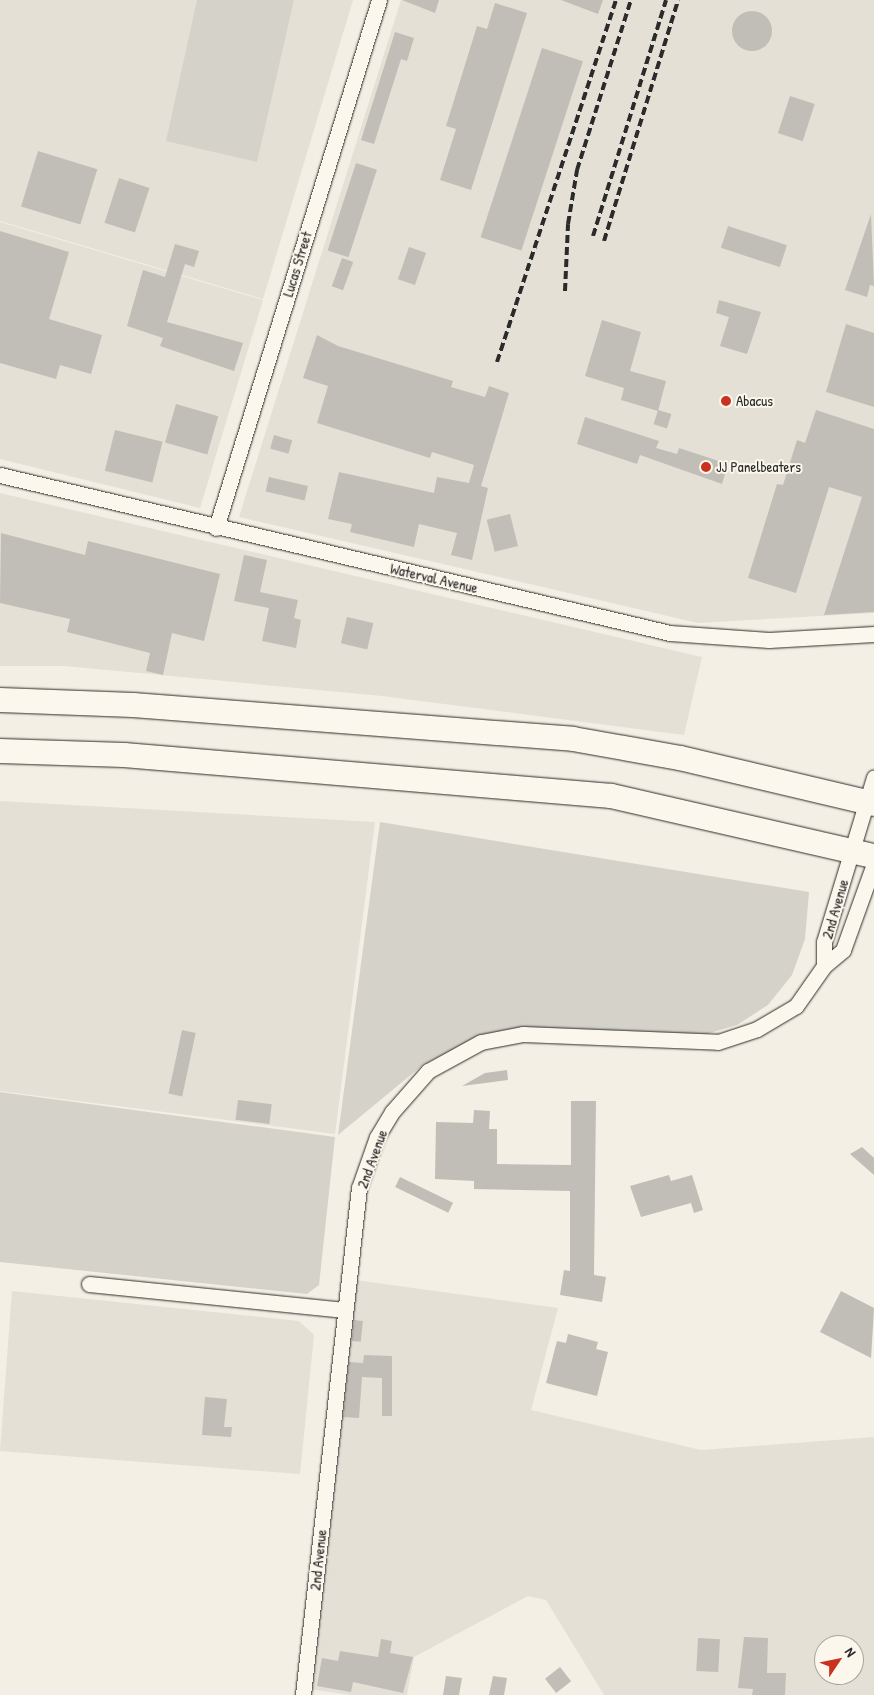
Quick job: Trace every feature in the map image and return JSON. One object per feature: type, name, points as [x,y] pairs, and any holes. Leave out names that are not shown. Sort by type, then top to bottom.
[{"type":"main road","points":[[0,700],[142,706],[573,739],[680,758],[870,803]]},
{"type":"main road","points":[[0,750],[124,755],[611,796],[863,855]]},
{"type":"street","name":"Lucas Street","points":[[216,528],[379,0]]},
{"type":"street","name":"Waterval Avenue","points":[[0,475],[216,528],[670,633],[761,640],[874,634]]},
{"type":"street","name":"2nd Avenue","points":[[824,966],[824,942],[863,855],[874,778]]},
{"type":"street","name":"2nd Avenue","points":[[303,1695],[359,1188],[387,1120],[428,1071],[480,1042],[523,1034],[718,1042],[757,1029],[796,1006],[824,966],[844,950],[874,864]]},
{"type":"street","points":[[89,1284],[345,1310]]},
{"type":"shaded area","points":[[0,0],[353,0],[263,299],[0,221]]},
{"type":"shaded area","points":[[197,0],[294,0],[257,162],[166,141]]},
{"type":"shaded area","points":[[401,0],[874,0],[874,613],[698,623],[239,517]]},
{"type":"shaded area","points":[[0,222],[263,300],[200,508],[0,459]]},
{"type":"shaded area","points":[[0,493],[702,657],[684,735],[382,696],[65,666],[0,666]]},
{"type":"shaded area","points":[[0,801],[375,822],[335,1134],[0,1091]]},
{"type":"shaded area","points":[[380,822],[809,892],[805,939],[792,975],[768,1005],[737,1025],[703,1035],[502,1036],[465,1044],[424,1064],[338,1135]]},
{"type":"shaded area","points":[[0,1092],[335,1137],[319,1285],[307,1294],[0,1262]]},
{"type":"shaded area","points":[[348,1279],[558,1308],[531,1410],[701,1450],[874,1437],[874,1695],[604,1695],[546,1600],[528,1596],[414,1657],[407,1695],[350,1695],[302,1688]]},
{"type":"shaded area","points":[[12,1291],[299,1321],[314,1335],[300,1474],[0,1451]]},
{"type":"building","points":[[402,0],[439,0],[435,13]]},
{"type":"building","points":[[561,0],[603,0],[598,14]]},
{"type":"building","points":[[495,3],[527,13],[471,190],[440,180],[456,129],[446,126],[477,26],[487,29]]},
{"type":"building","points":[[752,11],[766,17],[772,31],[766,45],[752,51],[738,45],[732,31],[738,17]]},
{"type":"building","points":[[395,32],[414,38],[407,61],[401,59],[374,144],[361,140]]},
{"type":"building","points":[[542,48],[583,61],[521,251],[481,237]]},
{"type":"building","points":[[790,96],[815,104],[803,141],[778,133]]},
{"type":"building","points":[[38,151],[97,169],[80,225],[21,206]]},
{"type":"building","points":[[356,163],[377,170],[348,257],[328,250]]},
{"type":"building","points":[[119,178],[149,188],[135,233],[104,223]]},
{"type":"building","points":[[871,214],[874,286],[870,285],[867,297],[845,290]]},
{"type":"building","points":[[728,226],[787,245],[780,267],[721,248]]},
{"type":"building","points":[[0,231],[69,252],[49,319],[102,335],[91,374],[60,365],[56,379],[0,363]]},
{"type":"building","points":[[175,244],[199,251],[194,267],[185,264],[167,322],[243,343],[234,371],[160,346],[163,338],[127,326],[143,270],[165,277]]},
{"type":"building","points":[[409,247],[426,253],[415,285],[398,279]]},
{"type":"building","points":[[342,258],[353,262],[343,290],[332,286]]},
{"type":"building","points":[[719,300],[761,312],[747,354],[720,346],[729,317],[716,313]]},
{"type":"building","points":[[602,320],[641,332],[630,371],[666,381],[658,411],[621,400],[624,388],[585,376]]},
{"type":"building","points":[[846,324],[874,333],[874,407],[826,392]]},
{"type":"building","points":[[317,335],[338,346],[453,381],[451,387],[485,397],[489,386],[509,393],[481,486],[488,488],[472,560],[451,555],[457,533],[419,524],[414,547],[350,532],[352,524],[328,519],[339,472],[434,493],[437,477],[469,483],[474,465],[432,452],[430,458],[317,423],[328,386],[303,378]]},
{"type":"building","points":[[176,404],[218,416],[207,455],[165,442]]},
{"type":"building","points":[[658,410],[671,414],[667,428],[654,424]]},
{"type":"building","points":[[816,410],[874,429],[874,612],[824,615],[862,497],[829,487],[796,593],[748,578],[777,484],[783,485],[797,440],[805,443]]},
{"type":"building","points":[[585,417],[659,441],[656,448],[677,454],[679,448],[728,464],[722,484],[640,455],[637,464],[577,444]]},
{"type":"building","points":[[115,430],[163,442],[152,483],[105,471]]},
{"type":"building","points":[[274,435],[292,440],[288,454],[270,448]]},
{"type":"building","points":[[269,477],[308,486],[305,501],[266,492]]},
{"type":"building","points":[[510,514],[518,546],[495,552],[487,520]]},
{"type":"building","points":[[1,533],[85,555],[88,541],[220,574],[204,641],[172,633],[163,675],[146,671],[150,653],[67,632],[70,619],[0,603]]},
{"type":"building","points":[[244,555],[267,560],[260,592],[298,600],[294,618],[301,620],[296,648],[262,641],[269,608],[234,601]]},
{"type":"building","points":[[347,617],[373,623],[367,649],[341,643]]},
{"type":"building","points":[[182,1030],[196,1033],[182,1096],[168,1094]]},
{"type":"building","points":[[507,1070],[508,1080],[462,1086],[485,1073]]},
{"type":"building","points":[[238,1100],[272,1104],[269,1124],[236,1120]]},
{"type":"building","points":[[571,1101],[596,1101],[594,1275],[606,1277],[602,1302],[560,1295],[564,1270],[570,1271],[570,1191],[474,1189],[474,1181],[435,1179],[436,1122],[473,1123],[474,1110],[490,1111],[489,1129],[497,1129],[497,1164],[571,1165]]},
{"type":"building","points":[[862,1147],[874,1158],[874,1175],[850,1154]]},
{"type":"building","points":[[669,1175],[671,1181],[692,1175],[703,1210],[694,1213],[691,1203],[641,1217],[630,1186]]},
{"type":"building","points":[[400,1177],[453,1203],[448,1213],[395,1187]]},
{"type":"building","points":[[841,1291],[874,1308],[871,1358],[820,1332]]},
{"type":"building","points":[[354,1320],[363,1321],[361,1342],[352,1341]]},
{"type":"building","points":[[568,1334],[598,1342],[596,1349],[608,1352],[597,1396],[546,1383],[557,1341],[566,1343]]},
{"type":"building","points":[[364,1355],[392,1356],[392,1416],[382,1416],[382,1378],[362,1377],[359,1418],[343,1417],[349,1362],[363,1363]]},
{"type":"building","points":[[205,1397],[227,1399],[224,1427],[232,1427],[231,1437],[202,1435]]},
{"type":"building","points":[[744,1637],[768,1638],[767,1673],[786,1673],[785,1695],[752,1695],[753,1689],[738,1688]]},
{"type":"building","points":[[698,1638],[720,1639],[718,1672],[696,1671]]},
{"type":"building","points":[[381,1639],[392,1641],[390,1653],[413,1657],[403,1693],[353,1682],[351,1692],[317,1686],[322,1658],[338,1661],[340,1651],[378,1657]]},
{"type":"building","points":[[560,1667],[571,1681],[556,1693],[545,1679]]},
{"type":"building","points":[[446,1676],[462,1678],[459,1695],[443,1695]]},
{"type":"building","points":[[493,1676],[507,1678],[504,1695],[489,1695]]},
{"type":"railway","points":[[497,362],[616,0]]},
{"type":"railway","points":[[565,291],[568,224],[577,170],[631,0]]},
{"type":"railway","points":[[593,236],[666,0]]},
{"type":"railway","points":[[604,241],[678,0]]},
{"type":"place","name":"Abacus","points":[[726,401]]},
{"type":"place","name":"JJ Panelbeaters","points":[[706,467]]}]
